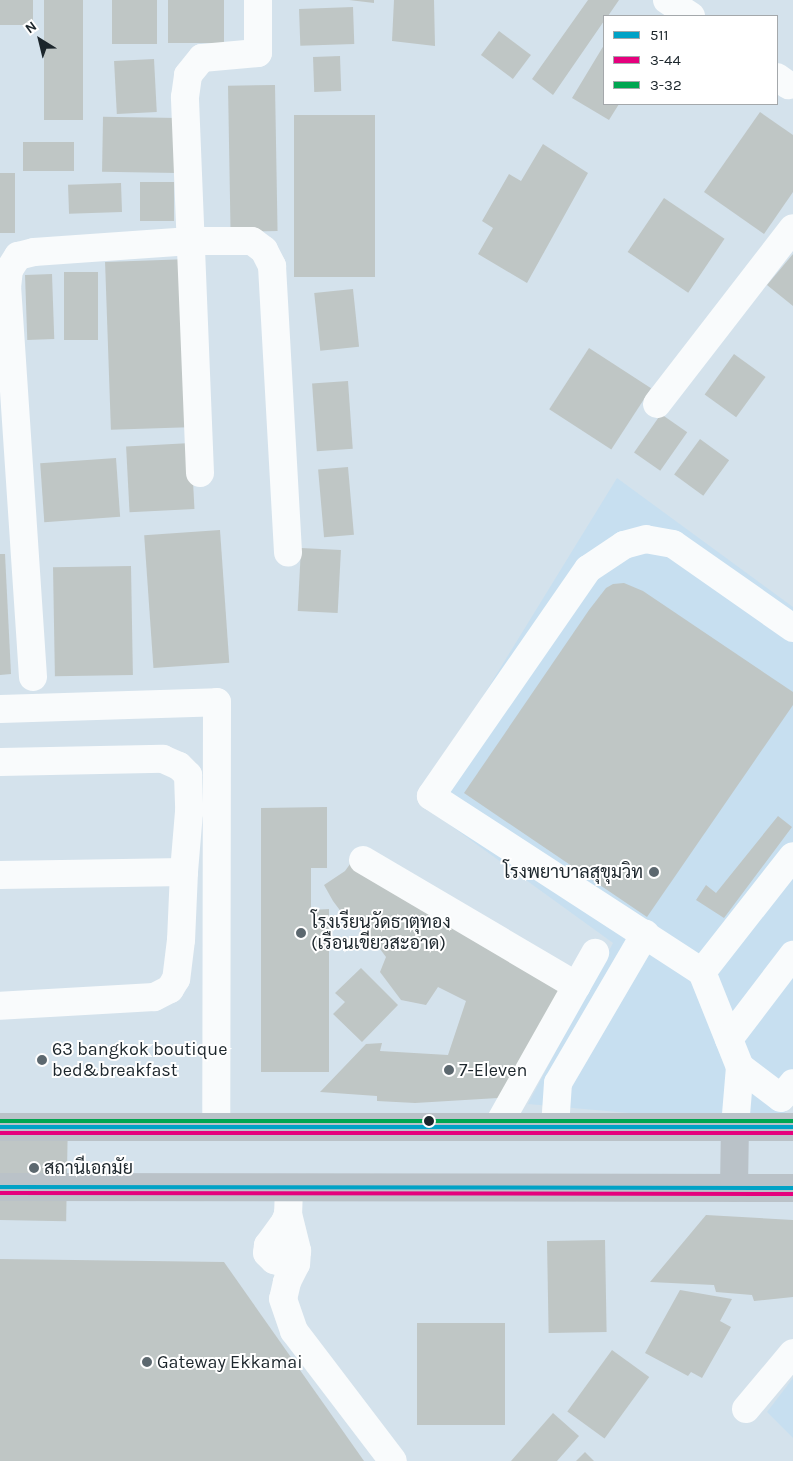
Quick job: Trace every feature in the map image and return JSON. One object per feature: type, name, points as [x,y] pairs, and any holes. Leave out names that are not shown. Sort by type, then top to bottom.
[{"type":"main road","points":[[0,1127],[793,1127]]},
{"type":"main road","points":[[734,1188],[735,1127]]},
{"type":"main road","points":[[0,1187],[288,1201],[734,1188],[793,1188]]},
{"type":"street","points":[[200,473],[185,98],[188,75],[202,58],[258,53],[258,0]]},
{"type":"street","points":[[667,0],[689,15]]},
{"type":"street","points":[[657,404],[793,228]]},
{"type":"street","points":[[33,677],[7,288],[9,256],[34,252],[191,241],[252,241],[264,250],[272,266],[288,553]]},
{"type":"street","points":[[735,1127],[740,1067],[702,972],[431,796],[588,569],[624,544],[646,539],[673,544],[793,628]]},
{"type":"street","points":[[0,710],[217,702],[216,1127]]},
{"type":"street","points":[[0,762],[164,759],[179,766],[188,775],[189,812],[181,940],[176,979],[170,989],[154,997],[0,1006]]},
{"type":"street","points":[[702,972],[793,856]]},
{"type":"street","points":[[363,860],[577,986]]},
{"type":"street","points":[[0,875],[184,872]]},
{"type":"street","points":[[555,1127],[558,1083],[645,934]]},
{"type":"street","points":[[497,1127],[595,953]]},
{"type":"street","points":[[729,1039],[793,955]]},
{"type":"street","points":[[740,1067],[781,1098],[793,1083]]},
{"type":"street","points":[[288,1201],[285,1222],[268,1245],[267,1253],[274,1260],[281,1262],[288,1260],[296,1251],[296,1264],[286,1282],[284,1298],[294,1331],[393,1461]]},
{"type":"street","points":[[746,1409],[793,1353]]},
{"type":"shaded area","name":"โรงพยาบาลสุขุมวิท","points":[[617,478],[793,607],[793,1102],[775,1126],[528,1104],[613,943],[418,802]]},
{"type":"shaded area","points":[[793,1378],[793,1438],[767,1412]]},
{"type":"building","points":[[0,0],[33,0],[33,25],[0,25]]},
{"type":"building","points":[[44,0],[83,0],[83,120],[44,120]]},
{"type":"building","points":[[112,0],[157,0],[157,44],[112,44]]},
{"type":"building","points":[[168,0],[224,0],[224,43],[168,43]]},
{"type":"building","points":[[349,0],[374,0],[374,3]]},
{"type":"building","points":[[394,0],[434,0],[435,46],[392,41]]},
{"type":"building","points":[[588,0],[619,0],[609,15],[603,15],[603,22],[553,95],[532,79]]},
{"type":"building","points":[[353,7],[354,44],[300,46],[299,9]]},
{"type":"building","points":[[499,31],[531,55],[513,79],[481,55]]},
{"type":"building","points":[[603,47],[603,105],[618,105],[609,120],[572,98]]},
{"type":"building","points":[[340,56],[341,91],[314,92],[313,57]]},
{"type":"building","points":[[154,59],[157,112],[117,114],[114,61]]},
{"type":"building","points":[[275,85],[278,231],[231,232],[228,86]]},
{"type":"building","points":[[760,112],[793,135],[793,192],[764,234],[704,192]]},
{"type":"building","points":[[294,115],[375,115],[375,277],[294,277]]},
{"type":"building","points":[[103,117],[178,118],[177,173],[102,172]]},
{"type":"building","points":[[23,142],[74,142],[74,171],[23,171]]},
{"type":"building","points":[[543,144],[588,173],[527,283],[478,254],[493,228],[482,221],[509,174],[521,181]]},
{"type":"building","points":[[0,173],[15,173],[15,233],[0,233]]},
{"type":"building","points":[[140,182],[174,182],[174,221],[140,221]]},
{"type":"building","points":[[121,183],[122,212],[69,214],[68,185]]},
{"type":"building","points":[[664,198],[725,239],[688,293],[628,252]]},
{"type":"building","points":[[793,254],[793,306],[767,285]]},
{"type":"building","points":[[190,259],[196,427],[111,430],[105,262]]},
{"type":"building","points":[[64,272],[98,272],[98,340],[64,340]]},
{"type":"building","points":[[52,274],[54,339],[27,340],[25,275]]},
{"type":"building","points":[[353,289],[359,347],[320,351],[314,293]]},
{"type":"building","points":[[589,348],[651,388],[611,450],[549,409]]},
{"type":"building","points":[[734,354],[766,377],[736,417],[705,394]]},
{"type":"building","points":[[348,381],[353,449],[317,451],[312,384]]},
{"type":"building","points":[[661,414],[687,432],[660,471],[634,453]]},
{"type":"building","points":[[700,439],[729,460],[703,496],[674,475]]},
{"type":"building","points":[[191,443],[194,509],[130,512],[126,446]]},
{"type":"building","points":[[116,458],[120,517],[44,522],[40,463]]},
{"type":"building","points":[[348,467],[354,535],[324,537],[318,470]]},
{"type":"building","points":[[220,530],[229,663],[153,668],[144,535]]},
{"type":"building","points":[[301,548],[341,550],[338,613],[298,611]]},
{"type":"building","points":[[0,554],[5,554],[11,674],[0,675]]},
{"type":"building","points":[[131,566],[133,675],[55,676],[53,567]]},
{"type":"building","name":"โรงพยาบาลสุขุมวิท","points":[[624,583],[643,591],[793,692],[793,705],[647,917],[464,793],[589,610],[606,588],[613,584]]},
{"type":"building","points":[[327,807],[327,868],[311,868],[311,910],[329,909],[329,1072],[261,1072],[261,808]]},
{"type":"building","points":[[778,816],[792,827],[724,918],[696,900],[706,885],[716,893]]},
{"type":"building","points":[[353,860],[568,991],[498,1098],[415,1103],[377,1101],[377,1096],[320,1092],[366,1044],[382,1043],[380,1051],[448,1055],[466,1001],[438,987],[426,1005],[401,1000],[380,972],[386,957],[360,922],[345,917],[324,885],[345,871]]},
{"type":"building","points":[[361,968],[398,1005],[362,1042],[333,1014],[345,1002],[335,993]]},
{"type":"building","name":"สถานีเอกมัย","points":[[0,1115],[68,1116],[66,1221],[0,1220]]},
{"type":"building","points":[[706,1215],[793,1220],[793,1297],[754,1301],[752,1295],[716,1292],[714,1285],[650,1282]]},
{"type":"building","points":[[605,1240],[607,1332],[549,1333],[547,1241]]},
{"type":"building","name":"Gateway Ekkamai","points":[[0,1259],[224,1262],[364,1461],[0,1461]]},
{"type":"building","points":[[680,1290],[732,1299],[720,1321],[731,1327],[702,1378],[691,1372],[688,1376],[645,1353]]},
{"type":"building","points":[[417,1323],[505,1323],[505,1425],[417,1425]]},
{"type":"building","points":[[612,1350],[649,1377],[605,1439],[567,1411]]},
{"type":"building","points":[[553,1413],[579,1436],[557,1461],[511,1461]]},
{"type":"building","points":[[585,1452],[594,1461],[576,1461]]},
{"type":"transit line","name":"3-32","points":[[0,1121],[793,1121]]},
{"type":"transit line","name":"511","points":[[0,1127],[793,1127]]},
{"type":"transit line","name":"3-44","points":[[0,1133],[793,1133]]},
{"type":"transit line","name":"511","points":[[0,1187],[793,1188]]},
{"type":"transit line","name":"3-44","points":[[0,1193],[793,1194]]},
{"type":"place","name":"โรงพยาบาลสุขุมวิท","points":[[654,872]]},
{"type":"place","name":"โรงเรียนวัดธาตุทอง (เรือนเขียวสะอาด)","points":[[301,933]]},
{"type":"place","name":"63 bangkok boutique bed&breakfast","points":[[42,1060]]},
{"type":"place","name":"7-Eleven","points":[[449,1070]]},
{"type":"place","name":"สถานีเอกมัย","points":[[34,1168]]},
{"type":"place","name":"Gateway Ekkamai","points":[[147,1362]]}]
